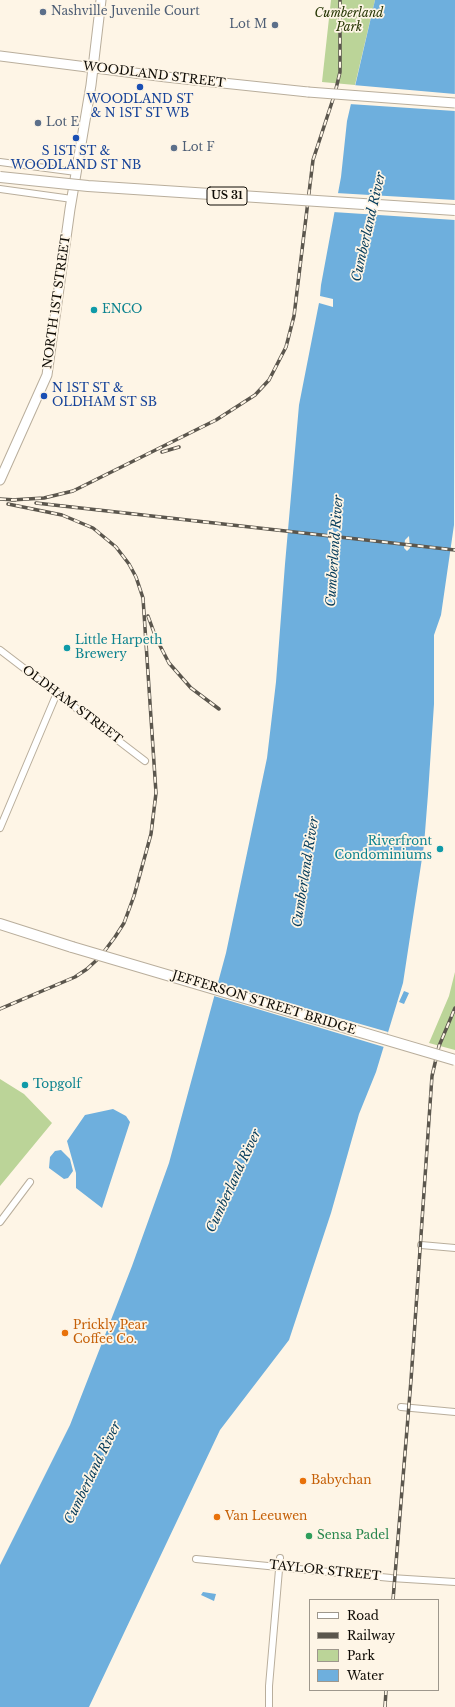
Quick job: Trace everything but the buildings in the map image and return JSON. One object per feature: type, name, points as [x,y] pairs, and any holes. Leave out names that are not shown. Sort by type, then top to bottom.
[{"type":"main road","name":"US 31","points":[[0,177],[96,187],[455,210]]},
{"type":"main road","name":"JEFFERSON STREET BRIDGE","points":[[0,924],[72,947],[455,1060]]},
{"type":"street","name":"NORTH 1ST STREET","points":[[0,480],[47,375],[76,172],[93,68],[101,0]]},
{"type":"street","name":"WOODLAND STREET","points":[[0,56],[308,92],[455,103]]},
{"type":"street","points":[[0,162],[76,172]]},
{"type":"street","points":[[0,189],[72,199]]},
{"type":"street","name":"OLDHAM STREET","points":[[0,650],[145,761]]},
{"type":"street","points":[[0,828],[57,693]]},
{"type":"street","points":[[0,1222],[30,1182]]},
{"type":"street","points":[[421,1244],[455,1248]]},
{"type":"street","points":[[401,1407],[455,1412]]},
{"type":"street","points":[[269,1707],[269,1686],[280,1558]]},
{"type":"street","name":"TAYLOR STREET","points":[[196,1559],[455,1582]]},
{"type":"green space","name":"Cumberland Park","points":[[331,0],[375,0],[355,85],[322,82]]},
{"type":"green space","points":[[455,972],[455,1050],[429,1043],[449,996]]},
{"type":"green space","name":"Topgolf","points":[[0,1079],[24,1094],[52,1123],[0,1186]]},
{"type":"water","name":"Cumberland River","points":[[375,0],[455,0],[454,525],[441,615],[434,635],[434,704],[424,845],[403,983],[376,1072],[359,1114],[331,1213],[289,1340],[220,1430],[89,1707],[0,1707],[0,1565],[70,1425],[132,1266],[169,1163],[226,953],[267,758],[276,682],[299,405],[319,303],[333,307],[333,299],[320,296],[321,285],[341,177],[347,121]]},
{"type":"water","points":[[404,991],[409,993],[404,1004],[399,1002]]},
{"type":"water","points":[[113,1109],[126,1116],[130,1122],[102,1208],[76,1188],[76,1173],[67,1141],[85,1115]]},
{"type":"water","points":[[61,1150],[70,1159],[73,1171],[68,1178],[64,1179],[49,1168],[50,1157],[55,1151]]},
{"type":"water","points":[[203,1592],[216,1594],[214,1601],[201,1595]]},
{"type":"pier","points":[[353,85],[455,94],[455,111],[349,104]]},
{"type":"pier","points":[[336,193],[455,200],[455,220],[333,212]]},
{"type":"pier","points":[[333,528],[334,539],[330,543],[328,539],[329,531]]},
{"type":"pier","points":[[409,536],[410,548],[407,551],[404,548],[405,540]]},
{"type":"pier","points":[[218,983],[388,1032],[384,1047],[214,996]]},
{"type":"railway","points":[[11,500],[44,498],[73,491],[216,420],[255,395],[269,380],[286,347],[294,316],[313,160],[335,93],[340,72],[340,0]]},
{"type":"railway","points":[[162,452],[179,447]]},
{"type":"railway","points":[[0,499],[16,500]]},
{"type":"railway","points":[[36,503],[455,550]]},
{"type":"railway","points":[[0,1009],[75,977],[87,969],[100,957],[115,937],[124,923],[134,896],[151,834],[156,793],[143,598],[136,577],[129,564],[116,547],[93,528],[62,515],[8,504]]},
{"type":"railway","points":[[148,616],[156,638],[169,663],[191,688],[219,709]]},
{"type":"railway","points":[[393,1599],[411,1380],[432,1076],[439,1046],[455,1008]]},
{"type":"railway","points":[[385,1707],[386,1691]]},
{"type":"place","name":"Nashville Juvenile Court","points":[[43,12]]},
{"type":"place","name":"Lot M","points":[[275,25]]},
{"type":"place","name":"WOODLAND ST & N 1ST ST WB","points":[[140,87]]},
{"type":"place","name":"Lot E","points":[[38,123]]},
{"type":"place","name":"S 1ST ST & WOODLAND ST NB","points":[[76,138]]},
{"type":"place","name":"Lot F","points":[[174,148]]},
{"type":"place","name":"ENCO","points":[[94,310]]},
{"type":"place","name":"N 1ST ST & OLDHAM ST SB","points":[[44,396]]},
{"type":"place","name":"Little Harpeth Brewery","points":[[67,648]]},
{"type":"place","name":"Riverfront Condominiums","points":[[440,849]]},
{"type":"place","name":"Topgolf","points":[[25,1085]]},
{"type":"place","name":"Prickly Pear Coffee Co.","points":[[65,1333]]},
{"type":"place","name":"Babychan","points":[[303,1481]]},
{"type":"place","name":"Van Leeuwen","points":[[217,1517]]},
{"type":"place","name":"Sensa Padel","points":[[309,1536]]}]
